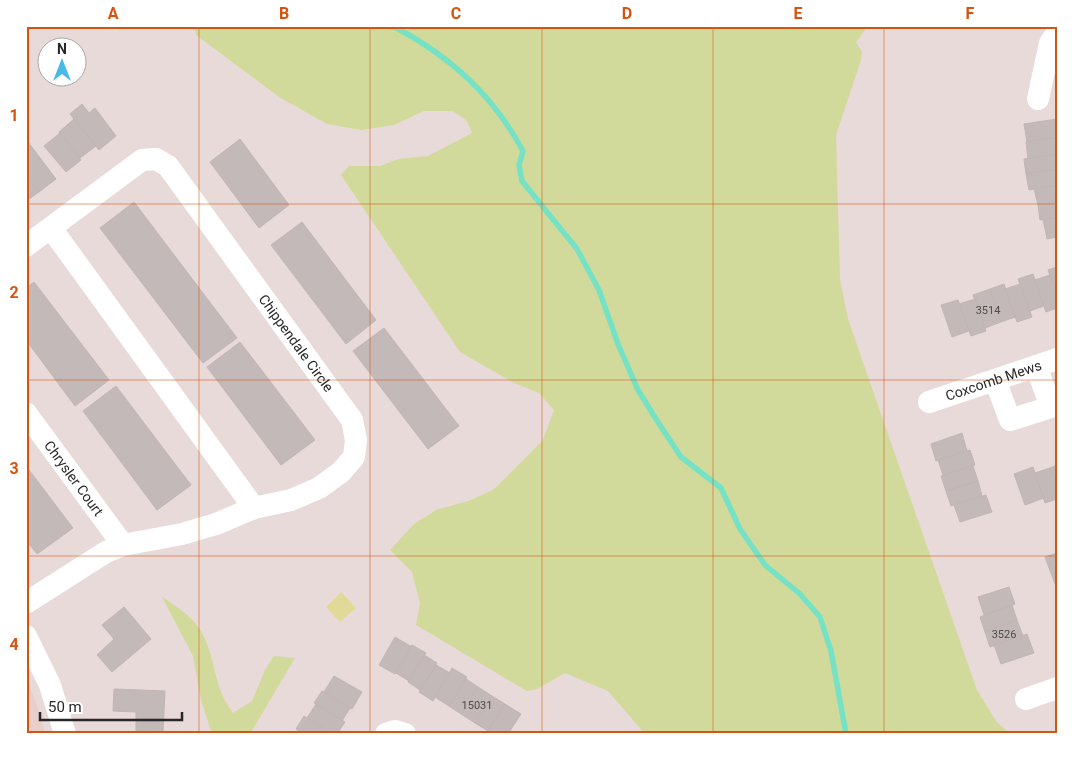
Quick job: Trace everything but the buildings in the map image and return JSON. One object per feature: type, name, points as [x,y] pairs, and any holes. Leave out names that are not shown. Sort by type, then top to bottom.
[{"type":"street","points":[[1038,99],[1050,43],[1057,33]]},
{"type":"street","name":"Chippendale Circle","points":[[26,602],[106,552],[123,545],[182,534],[216,524],[254,508],[291,500],[319,488],[341,472],[354,457],[356,440],[352,420],[168,166],[156,159],[142,160],[51,228]]},
{"type":"street","points":[[26,246],[51,228],[254,508]]},
{"type":"street","points":[[995,380],[1010,420],[1051,407],[1046,363]]},
{"type":"street","name":"Coxcomb Mews","points":[[930,402],[1046,363]]},
{"type":"street","name":"Chrysler Court","points":[[26,413],[123,545]]},
{"type":"street","points":[[26,636],[50,686],[65,734]]},
{"type":"street","points":[[1026,699],[1057,688]]},
{"type":"street","points":[[386,734],[395,731],[405,734]]},
{"type":"shaded area","points":[[341,592],[356,608],[340,622],[326,607]]},
{"type":"shaded area","points":[[26,675],[38,709],[45,734],[26,734]]},
{"type":"green space","points":[[195,26],[868,26],[856,42],[862,52],[861,60],[836,135],[840,279],[848,319],[977,690],[996,721],[1010,734],[645,734],[608,691],[565,673],[537,689],[527,691],[416,625],[420,603],[412,572],[390,550],[414,524],[436,510],[468,501],[493,490],[543,440],[554,410],[539,393],[512,382],[460,352],[341,175],[349,166],[380,166],[398,159],[428,156],[472,133],[467,121],[453,111],[424,111],[394,125],[361,130],[327,124],[279,97],[196,35]]},
{"type":"green space","points":[[162,597],[186,614],[201,631],[211,656],[218,684],[233,713],[252,701],[265,670],[274,656],[295,658],[250,734],[212,734],[201,700],[193,656]]},
{"type":"waterway","points":[[393,26],[433,50],[468,79],[484,95],[511,131],[523,151],[519,165],[522,181],[577,249],[599,290],[618,344],[638,390],[656,419],[681,457],[721,488],[740,529],[765,565],[800,594],[820,617],[831,651],[846,734]]}]
